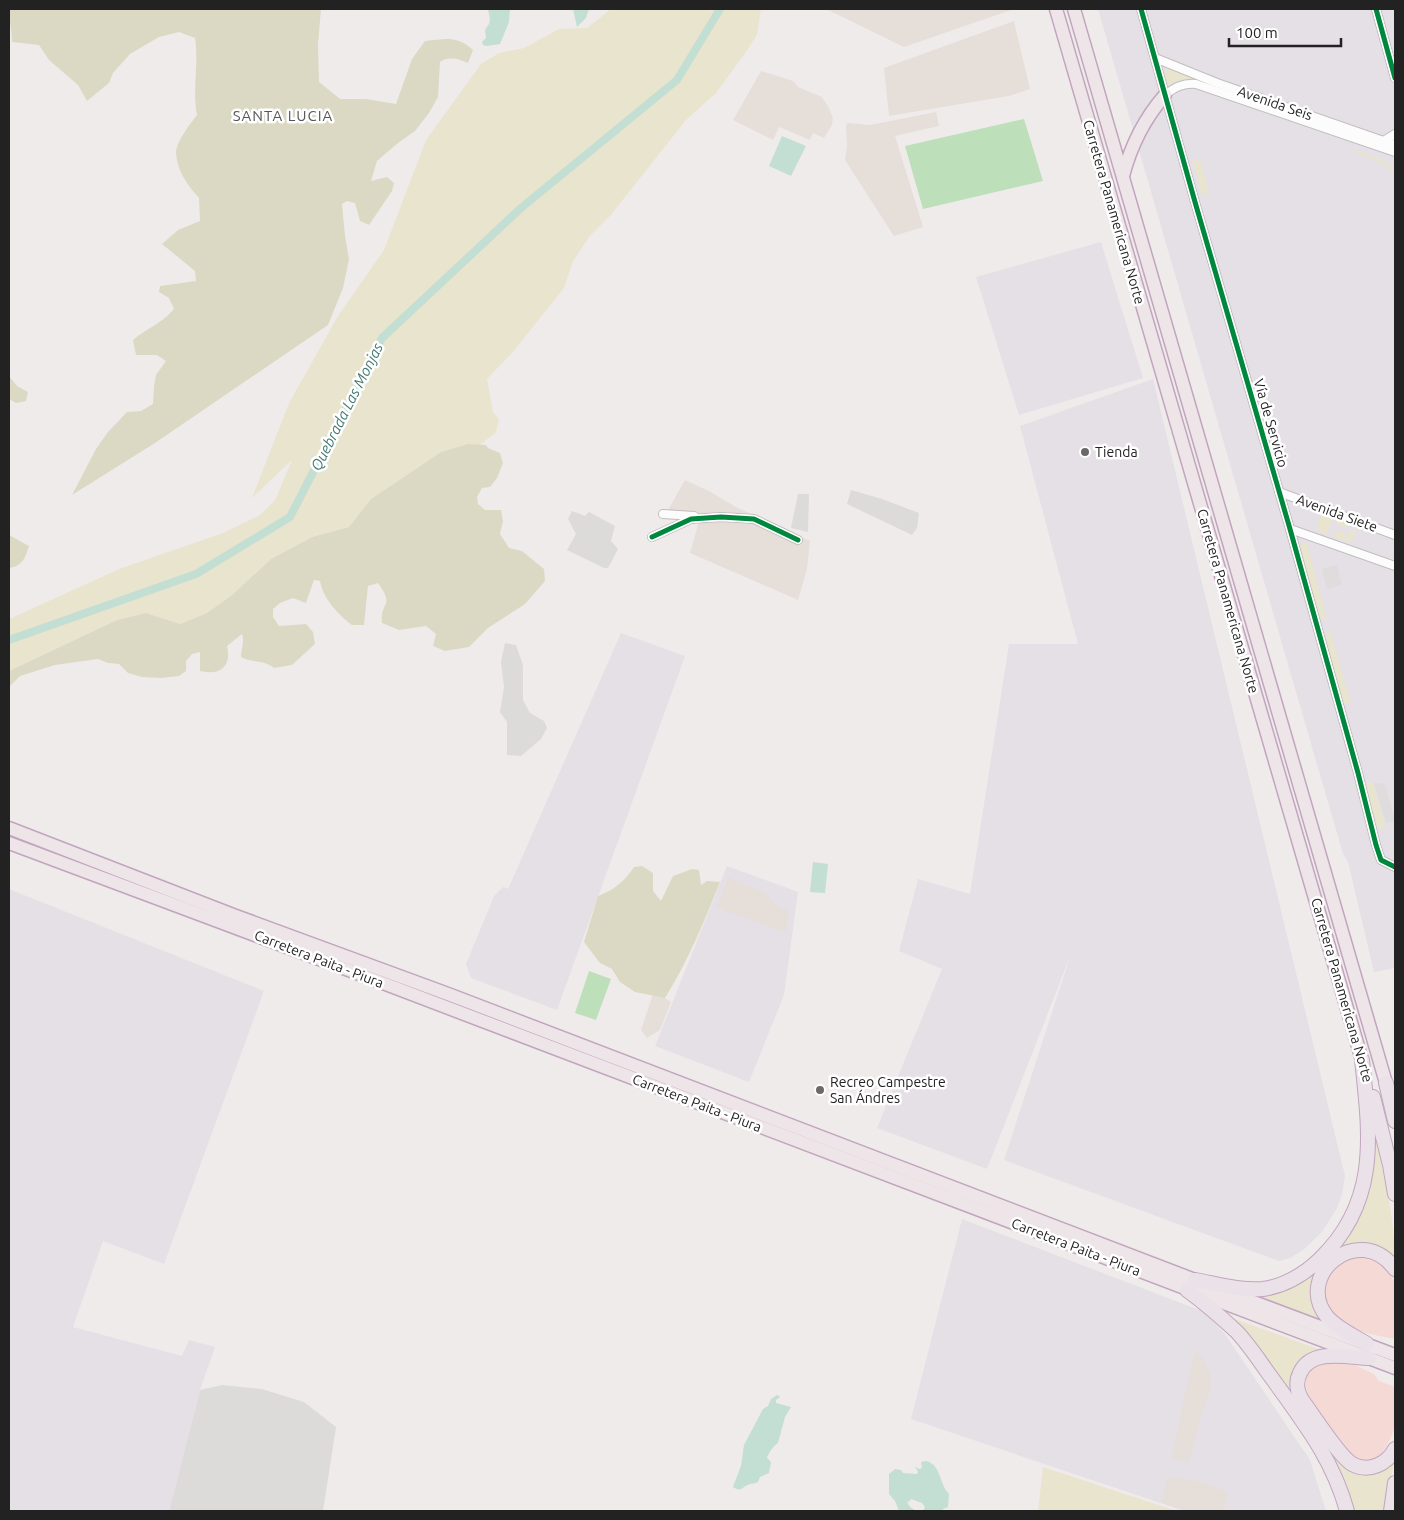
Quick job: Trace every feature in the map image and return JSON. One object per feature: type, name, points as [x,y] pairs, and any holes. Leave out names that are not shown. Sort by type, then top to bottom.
[{"type":"highway","name":"Carretera Panamericana Norte","points":[[1056,9],[1362,1060],[1390,1165],[1395,1194]]},
{"type":"highway","name":"Carretera Panamericana Norte","points":[[1074,9],[1285,734],[1395,1121]]},
{"type":"highway","points":[[1123,176],[1128,156],[1140,129],[1164,95]]},
{"type":"highway","points":[[1135,285],[1153,279]]},
{"type":"highway","points":[[1268,740],[1285,734]]},
{"type":"highway","name":"Carretera Paita - Piura","points":[[9,828],[236,916],[475,1005],[1191,1285],[1390,1366]]},
{"type":"highway","name":"Carretera Paita - Piura","points":[[9,843],[1191,1285],[1395,1355]]},
{"type":"highway","points":[[1191,1285],[1249,1289],[1268,1288],[1297,1277],[1316,1263],[1331,1247],[1353,1212],[1361,1193],[1367,1169],[1369,1145],[1368,1111],[1362,1060]]},
{"type":"highway","points":[[1386,1084],[1395,1103]]},
{"type":"highway","points":[[1367,1344],[1339,1327],[1324,1312],[1318,1289],[1321,1278],[1334,1258],[1355,1250],[1366,1250],[1376,1253],[1385,1258],[1395,1269]]},
{"type":"highway","points":[[1191,1285],[1208,1306],[1242,1338],[1292,1406],[1327,1459],[1338,1482],[1347,1511]]},
{"type":"highway","points":[[1368,1358],[1326,1356],[1312,1360],[1305,1364],[1300,1371],[1298,1392],[1341,1453],[1352,1464],[1366,1468],[1375,1467],[1386,1461],[1395,1450]]},
{"type":"highway","points":[[1391,1511],[1395,1483]]},
{"type":"street","name":"Vía de Servicio","points":[[1141,9],[1164,95],[1290,529],[1376,845],[1382,860],[1395,867]]},
{"type":"street","points":[[1376,9],[1395,78]]},
{"type":"street","name":"Avenida Seis","points":[[1155,58],[1202,77],[1395,145]]},
{"type":"street","name":"Avenida Seis","points":[[1164,95],[1178,86],[1190,83],[1196,84],[1395,152]]},
{"type":"street","points":[[1376,145],[1395,134]]},
{"type":"street","name":"Avenida Siete","points":[[1279,492],[1395,535]]},
{"type":"street","points":[[664,514],[754,520],[798,540]]},
{"type":"street","points":[[652,537],[679,523],[703,517]]},
{"type":"street","points":[[1290,529],[1395,566]]},
{"type":"shaded area","points":[[9,9],[321,9],[318,44],[319,82],[340,99],[366,99],[396,104],[412,59],[425,41],[451,39],[462,42],[473,50],[468,63],[457,59],[440,62],[438,97],[429,113],[415,131],[377,161],[371,181],[387,177],[394,183],[392,191],[369,225],[360,221],[355,203],[347,201],[342,204],[349,259],[343,288],[328,325],[155,443],[72,495],[96,449],[108,432],[127,412],[141,411],[153,404],[156,375],[166,361],[157,355],[136,355],[133,340],[174,309],[169,298],[159,292],[160,286],[196,281],[195,271],[162,244],[178,230],[200,221],[199,198],[184,178],[178,166],[176,153],[187,128],[197,115],[195,96],[195,38],[179,32],[159,37],[130,54],[113,73],[109,83],[87,101],[78,85],[49,60],[39,45],[12,42]]},
{"type":"shaded area","points":[[488,9],[510,9],[509,22],[500,44],[487,46],[483,45],[482,42],[486,38],[485,30],[490,19]]},
{"type":"shaded area","points":[[573,9],[589,9],[586,18],[577,27]]},
{"type":"shaded area","points":[[611,9],[761,9],[757,35],[716,93],[686,120],[610,216],[590,236],[573,261],[564,288],[512,353],[487,379],[493,412],[499,419],[496,432],[480,445],[463,446],[441,452],[371,499],[349,527],[312,537],[271,559],[232,595],[207,613],[180,624],[146,613],[117,620],[9,671],[9,619],[119,569],[223,533],[260,515],[275,500],[292,460],[252,498],[289,403],[338,316],[384,250],[426,140],[481,64],[499,53],[524,48],[559,29],[587,28]]},
{"type":"shaded area","points":[[826,9],[1014,9],[904,47]]},
{"type":"shaded area","points":[[1098,9],[1395,9],[1395,968],[1374,972],[1348,862],[1343,854]]},
{"type":"shaded area","points":[[1014,21],[1030,89],[1009,96],[889,116],[884,68]]},
{"type":"shaded area","points":[[1167,69],[1200,80],[1181,80],[1168,85],[1164,71]]},
{"type":"shaded area","points":[[761,71],[793,81],[798,87],[822,97],[833,118],[832,125],[824,138],[813,133],[810,140],[779,127],[773,140],[733,120]]},
{"type":"shaded area","points":[[936,112],[939,126],[895,136],[923,227],[894,236],[845,160],[847,123],[870,125]]},
{"type":"shaded area","points":[[782,136],[806,146],[791,176],[769,166]]},
{"type":"shaded area","points":[[1356,150],[1385,161],[1395,172],[1395,175],[1383,163],[1353,152]]},
{"type":"shaded area","points":[[1192,159],[1201,162],[1209,194],[1202,195]]},
{"type":"shaded area","points":[[1101,242],[1143,378],[1019,415],[976,277]]},
{"type":"shaded area","points":[[9,376],[17,386],[28,392],[26,401],[16,403],[9,399]]},
{"type":"shaded area","points":[[1153,379],[1345,1176],[1342,1195],[1337,1208],[1322,1232],[1303,1250],[1290,1258],[1279,1261],[1004,1160],[1071,954],[987,1169],[877,1128],[942,969],[899,951],[918,879],[970,894],[1009,644],[1078,644],[1020,426]]},
{"type":"shaded area","points":[[468,444],[486,445],[488,448],[500,453],[503,463],[497,478],[490,487],[482,488],[477,497],[478,504],[485,510],[501,510],[503,521],[500,534],[509,548],[522,551],[544,569],[545,581],[525,604],[488,628],[469,647],[445,651],[433,646],[436,634],[426,626],[399,630],[382,623],[386,597],[378,583],[368,586],[364,625],[352,625],[332,606],[324,594],[320,581],[314,580],[306,603],[293,598],[280,603],[273,609],[273,617],[279,626],[306,624],[313,632],[315,644],[292,665],[274,668],[267,664],[241,657],[242,634],[227,646],[228,659],[219,671],[200,671],[200,652],[192,654],[186,661],[186,671],[179,676],[161,678],[142,677],[128,673],[119,664],[108,663],[98,659],[55,665],[20,676],[9,687],[9,671],[117,620],[146,613],[180,624],[207,613],[232,595],[271,559],[312,537],[349,527],[371,499],[441,452]]},
{"type":"shaded area","points":[[685,480],[711,492],[736,507],[810,541],[807,569],[798,600],[690,553],[699,521],[668,510]]},
{"type":"shaded area","points":[[851,490],[919,513],[917,528],[912,535],[847,504]]},
{"type":"shaded area","points":[[798,494],[809,494],[808,532],[791,528]]},
{"type":"shaded area","points":[[572,511],[585,516],[589,512],[615,526],[611,541],[618,549],[608,568],[604,568],[567,550],[576,534],[568,519]]},
{"type":"shaded area","points":[[1326,514],[1333,516],[1327,534],[1317,528],[1321,516]]},
{"type":"shaded area","points":[[1340,518],[1356,526],[1355,535],[1350,542],[1333,537],[1334,532],[1336,533],[1337,530],[1345,533],[1344,536],[1347,537],[1349,531],[1353,531],[1355,526],[1349,523],[1347,528],[1337,525]]},
{"type":"shaded area","points":[[9,535],[29,546],[25,558],[14,567],[9,568]]},
{"type":"shaded area","points":[[1303,543],[1307,544],[1327,620],[1320,618],[1299,546]]},
{"type":"shaded area","points":[[1337,565],[1342,585],[1327,589],[1322,569]]},
{"type":"shaded area","points":[[1330,630],[1351,704],[1343,703],[1325,637]]},
{"type":"shaded area","points":[[621,633],[685,656],[557,1010],[471,978],[466,964],[494,896],[503,887],[508,889]]},
{"type":"shaded area","points":[[505,643],[516,645],[523,665],[523,700],[530,713],[544,721],[547,728],[541,739],[521,756],[507,755],[507,722],[500,712],[504,687],[501,662]]},
{"type":"shaded area","points":[[1364,782],[1373,783],[1386,829],[1378,828]]},
{"type":"shaded area","points":[[1374,783],[1382,783],[1386,788],[1395,821],[1386,823]]},
{"type":"shaded area","points":[[813,862],[828,864],[825,893],[810,892]]},
{"type":"shaded area","points":[[642,866],[653,873],[653,891],[661,901],[673,876],[692,869],[699,870],[701,885],[707,881],[720,882],[702,927],[665,998],[635,992],[620,982],[612,969],[600,963],[584,942],[598,896],[619,884],[634,867]]},
{"type":"shaded area","points":[[727,866],[798,892],[784,995],[749,1082],[655,1046]]},
{"type":"shaded area","points":[[728,878],[767,894],[775,905],[789,911],[785,932],[717,908]]},
{"type":"shaded area","points":[[9,889],[264,991],[164,1264],[103,1241],[73,1327],[182,1356],[189,1340],[215,1347],[200,1390],[169,1511],[9,1511]]},
{"type":"shaded area","points":[[654,991],[671,1002],[660,1030],[647,1038],[641,1030]]},
{"type":"shaded area","points":[[1373,1130],[1391,1212],[1395,1263],[1365,1246],[1351,1245],[1332,1252],[1343,1237]]},
{"type":"shaded area","points":[[962,1219],[1207,1313],[1227,1337],[1310,1460],[1326,1511],[1184,1511],[911,1419]]},
{"type":"shaded area","points":[[1323,1263],[1327,1322],[1252,1293]]},
{"type":"shaded area","points":[[1235,1319],[1321,1350],[1304,1359],[1303,1411],[1235,1322]]},
{"type":"shaded area","points":[[1195,1350],[1204,1361],[1210,1375],[1211,1389],[1203,1409],[1189,1462],[1171,1459]]},
{"type":"shaded area","points":[[222,1385],[262,1389],[304,1402],[336,1427],[323,1511],[169,1511],[200,1390]]},
{"type":"shaded area","points":[[777,1395],[780,1397],[776,1400],[776,1403],[791,1407],[785,1417],[778,1443],[767,1458],[771,1462],[769,1473],[760,1477],[758,1482],[736,1489],[733,1487],[741,1466],[744,1445],[763,1409]]},
{"type":"shaded area","points":[[1310,1421],[1340,1462],[1350,1470],[1361,1475],[1372,1475],[1384,1469],[1395,1457],[1385,1511],[1351,1511]]},
{"type":"shaded area","points":[[925,1461],[937,1470],[949,1494],[948,1507],[942,1511],[923,1511],[925,1507],[922,1503],[911,1499],[907,1502],[914,1511],[899,1511],[895,1501],[889,1494],[889,1474],[895,1469],[901,1470],[903,1473],[917,1474],[915,1466],[919,1469],[922,1468],[921,1462]]},
{"type":"shaded area","points":[[1043,1467],[1177,1511],[1038,1511]]},
{"type":"shaded area","points":[[1167,1477],[1196,1481],[1229,1492],[1222,1511],[1189,1511],[1162,1503]]},
{"type":"sand","points":[[1346,1256],[1375,1257],[1392,1275],[1395,1284],[1395,1339],[1353,1328],[1336,1317],[1329,1308],[1324,1295],[1326,1277],[1332,1267]]},
{"type":"sand","points":[[1328,1362],[1355,1365],[1374,1374],[1379,1381],[1395,1387],[1395,1428],[1385,1448],[1376,1458],[1371,1460],[1359,1459],[1347,1451],[1313,1403],[1306,1386],[1306,1379],[1309,1372],[1316,1366]]},
{"type":"green space","points":[[1024,119],[1043,181],[923,209],[905,146]]},
{"type":"green space","points":[[589,971],[611,979],[596,1020],[575,1013]]},
{"type":"waterway","name":"Quebrada Las Monjas","points":[[9,640],[196,574],[290,517],[382,338],[521,208],[677,80],[720,9]]},
{"type":"cycle path","points":[[1141,9],[1290,529],[1358,773],[1376,845],[1381,860],[1395,867]]},
{"type":"cycle path","points":[[1376,9],[1395,78]]},
{"type":"cycle path","points":[[652,537],[691,519],[721,517],[754,519],[798,540]]},
{"type":"place","name":"Tienda","points":[[1085,452]]},
{"type":"place","name":"Recreo Campestre San Ándres","points":[[820,1090]]},
{"type":"district","name":"SANTA LUCIA","points":[[283,116]]}]
